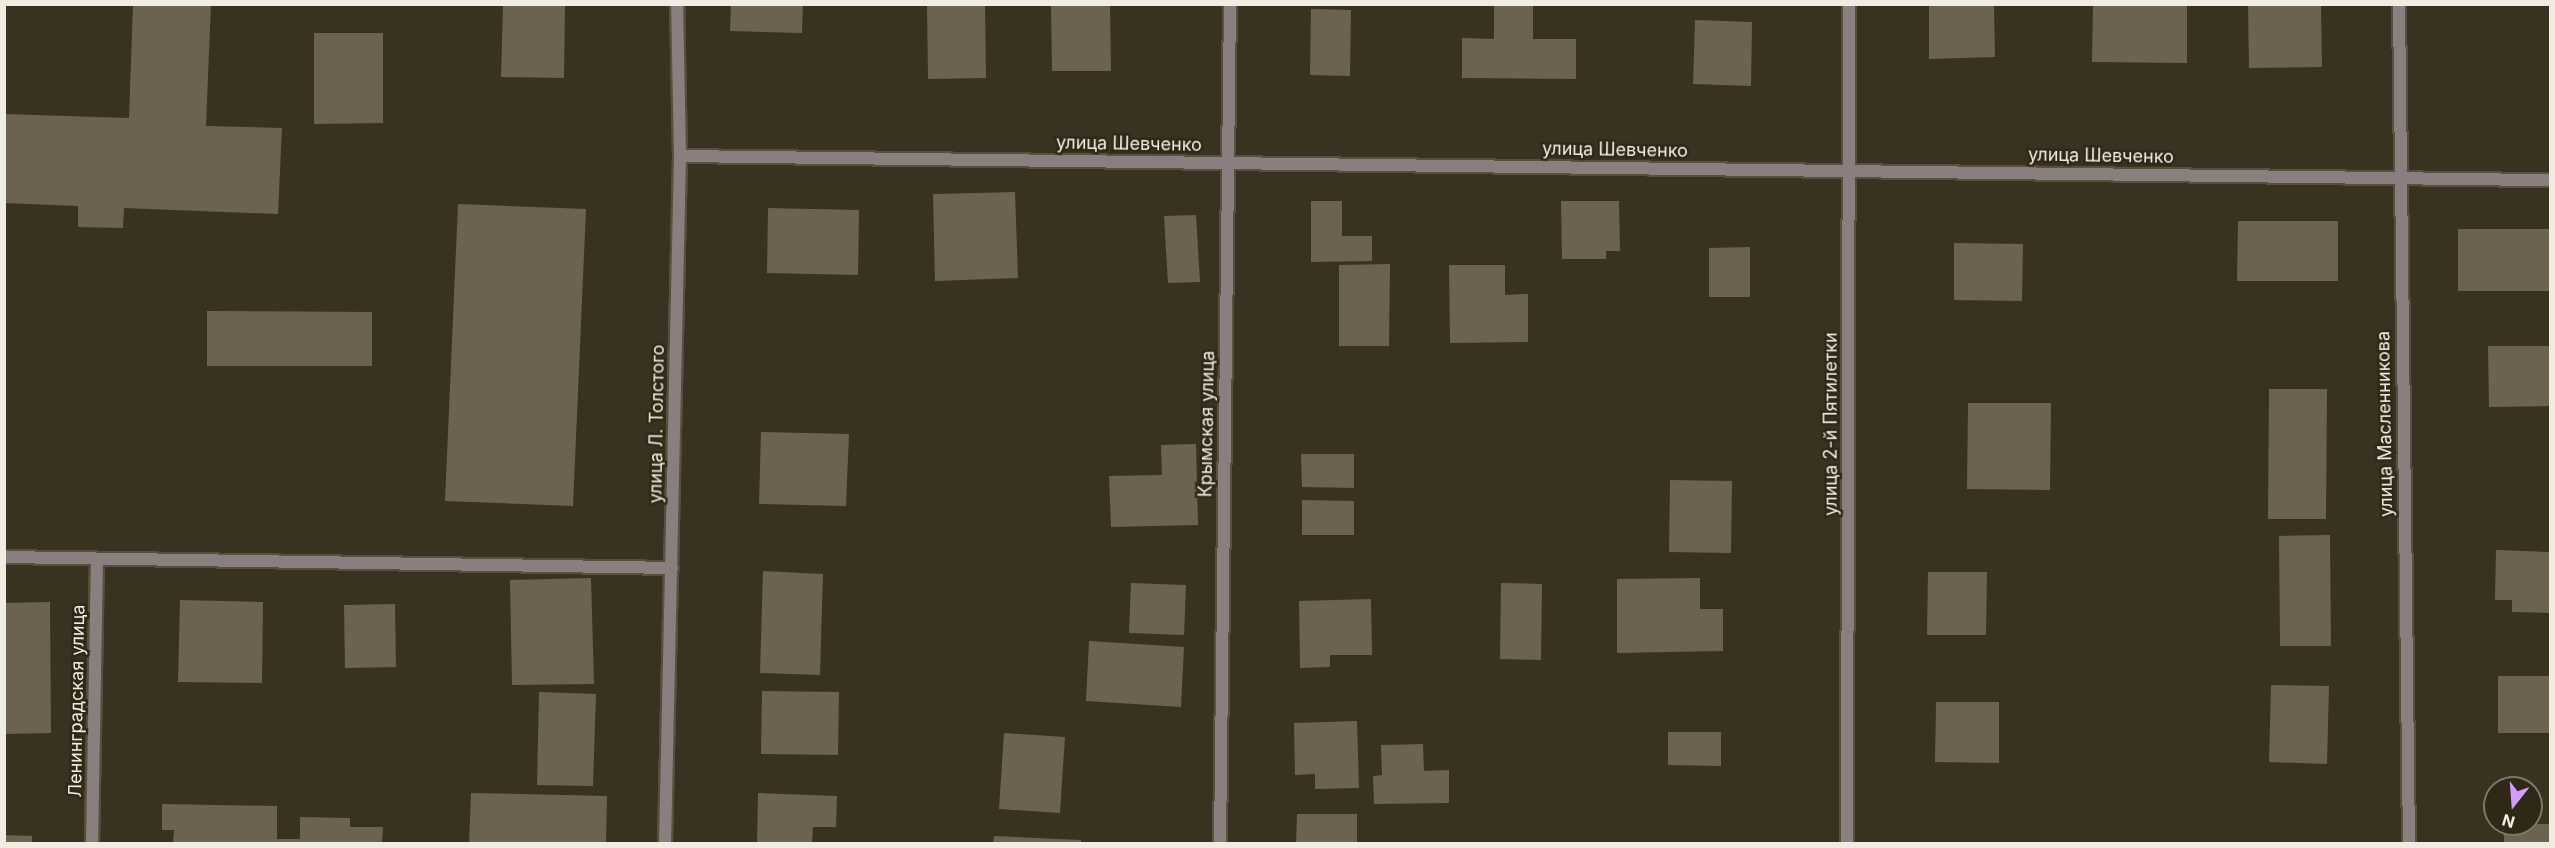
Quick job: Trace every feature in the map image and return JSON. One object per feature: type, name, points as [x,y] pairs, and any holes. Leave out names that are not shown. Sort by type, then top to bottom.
[{"type":"street","name":"улица Л. Толстого","points":[[664,843],[680,156],[677,4]]},
{"type":"street","name":"Крымская улица","points":[[1220,843],[1230,4]]},
{"type":"street","name":"улица 2-й Пятилетки","points":[[1847,843],[1851,171],[1849,4]]},
{"type":"street","name":"улица Масленникова","points":[[2399,4],[2409,843]]},
{"type":"street","name":"улица Шевченко","points":[[680,156],[2550,180]]},
{"type":"street","points":[[4,557],[672,568]]},
{"type":"street","name":"Ленинградская улица","points":[[92,843],[97,560]]},
{"type":"building","points":[[133,4],[211,4],[206,126],[282,128],[278,214],[124,208],[123,228],[78,227],[78,206],[4,203],[4,114],[129,118]]},
{"type":"building","points":[[731,4],[803,4],[802,33],[730,31]]},
{"type":"building","points":[[927,4],[985,4],[986,78],[928,79]]},
{"type":"building","points":[[1051,4],[1110,4],[1111,71],[1052,71]]},
{"type":"building","points":[[1494,4],[1533,4],[1533,39],[1576,39],[1576,79],[1462,78],[1462,38],[1494,39]]},
{"type":"building","points":[[1929,4],[1994,4],[1995,57],[1929,59]]},
{"type":"building","points":[[2093,4],[2187,4],[2187,63],[2092,62]]},
{"type":"building","points":[[2248,4],[2321,4],[2322,67],[2249,68]]},
{"type":"building","points":[[503,5],[565,6],[564,78],[501,77]]},
{"type":"building","points":[[1311,9],[1351,10],[1350,76],[1310,75]]},
{"type":"building","points":[[1695,20],[1752,22],[1751,86],[1693,84]]},
{"type":"building","points":[[314,33],[383,33],[383,123],[314,124]]},
{"type":"building","points":[[1015,192],[1018,278],[935,281],[933,194]]},
{"type":"building","points":[[1311,201],[1342,201],[1342,236],[1372,236],[1372,261],[1311,262]]},
{"type":"building","points":[[1561,201],[1619,201],[1620,251],[1606,251],[1606,259],[1562,259]]},
{"type":"building","points":[[458,204],[586,209],[573,506],[445,501]]},
{"type":"building","points":[[768,208],[859,210],[858,275],[767,273]]},
{"type":"building","points":[[1196,215],[1200,282],[1168,283],[1164,216]]},
{"type":"building","points":[[2238,221],[2338,221],[2338,281],[2237,281]]},
{"type":"building","points":[[2458,229],[2550,229],[2550,291],[2458,291]]},
{"type":"building","points":[[1954,243],[2023,244],[2022,301],[1954,300]]},
{"type":"building","points":[[1750,247],[1750,297],[1709,297],[1709,248]]},
{"type":"building","points":[[1390,264],[1389,346],[1339,346],[1339,265]]},
{"type":"building","points":[[1449,265],[1505,265],[1505,295],[1528,294],[1528,342],[1450,343]]},
{"type":"building","points":[[207,311],[372,312],[372,366],[207,366]]},
{"type":"building","points":[[2488,346],[2550,346],[2550,406],[2489,407]]},
{"type":"building","points":[[2269,389],[2327,389],[2326,519],[2268,519]]},
{"type":"building","points":[[1968,403],[2051,403],[2050,490],[1967,489]]},
{"type":"building","points":[[761,432],[849,434],[846,506],[759,504]]},
{"type":"building","points":[[1196,444],[1198,525],[1111,527],[1109,476],[1162,475],[1161,445]]},
{"type":"building","points":[[1301,454],[1354,454],[1354,488],[1302,487]]},
{"type":"building","points":[[1670,480],[1732,481],[1731,553],[1669,552]]},
{"type":"building","points":[[1302,500],[1354,501],[1354,535],[1302,535]]},
{"type":"building","points":[[2330,535],[2331,646],[2280,646],[2279,536]]},
{"type":"building","points":[[2496,550],[2550,552],[2550,613],[2512,612],[2512,600],[2495,600]]},
{"type":"building","points":[[763,571],[823,574],[820,675],[760,673]]},
{"type":"building","points":[[1928,572],[1987,572],[1986,635],[1927,635]]},
{"type":"building","points":[[591,578],[594,684],[512,685],[510,580]]},
{"type":"building","points":[[1700,578],[1700,609],[1723,609],[1723,651],[1617,653],[1617,579]]},
{"type":"building","points":[[1131,583],[1186,585],[1184,635],[1129,633]]},
{"type":"building","points":[[1501,583],[1542,584],[1541,660],[1500,659]]},
{"type":"building","points":[[1371,599],[1372,655],[1330,655],[1330,667],[1300,668],[1299,601]]},
{"type":"building","points":[[180,600],[263,602],[262,683],[178,682]]},
{"type":"building","points":[[50,602],[51,733],[4,734],[4,603]]},
{"type":"building","points":[[395,604],[396,667],[345,668],[344,605]]},
{"type":"building","points":[[1089,641],[1184,647],[1181,707],[1086,701]]},
{"type":"building","points":[[2498,676],[2550,676],[2550,733],[2498,733]]},
{"type":"building","points":[[2271,685],[2329,686],[2327,764],[2269,762]]},
{"type":"building","points":[[762,691],[839,692],[838,755],[761,754]]},
{"type":"building","points":[[539,692],[596,694],[593,786],[537,785]]},
{"type":"building","points":[[1936,702],[1999,702],[1999,763],[1935,762]]},
{"type":"building","points":[[1357,721],[1359,788],[1315,789],[1315,774],[1295,775],[1294,723]]},
{"type":"building","points":[[1668,732],[1721,732],[1721,766],[1668,765]]},
{"type":"building","points":[[1004,733],[1065,737],[1060,813],[999,809]]},
{"type":"building","points":[[1423,744],[1424,771],[1449,770],[1449,803],[1374,804],[1373,776],[1382,775],[1381,745]]},
{"type":"building","points":[[471,793],[607,796],[606,844],[469,844]]},
{"type":"building","points":[[758,793],[837,796],[836,827],[813,827],[812,844],[757,844]]},
{"type":"building","points":[[162,804],[277,806],[277,839],[300,839],[300,817],[350,818],[350,827],[383,827],[382,844],[173,844],[174,830],[162,830]]},
{"type":"building","points":[[1297,814],[1357,814],[1357,844],[1296,844]]},
{"type":"building","points":[[2543,824],[2550,824],[2550,844],[2504,844],[2504,836],[2543,836]]},
{"type":"building","points":[[4,835],[32,836],[32,844],[4,844]]},
{"type":"building","points":[[994,836],[1081,840],[1081,844],[993,844]]}]
